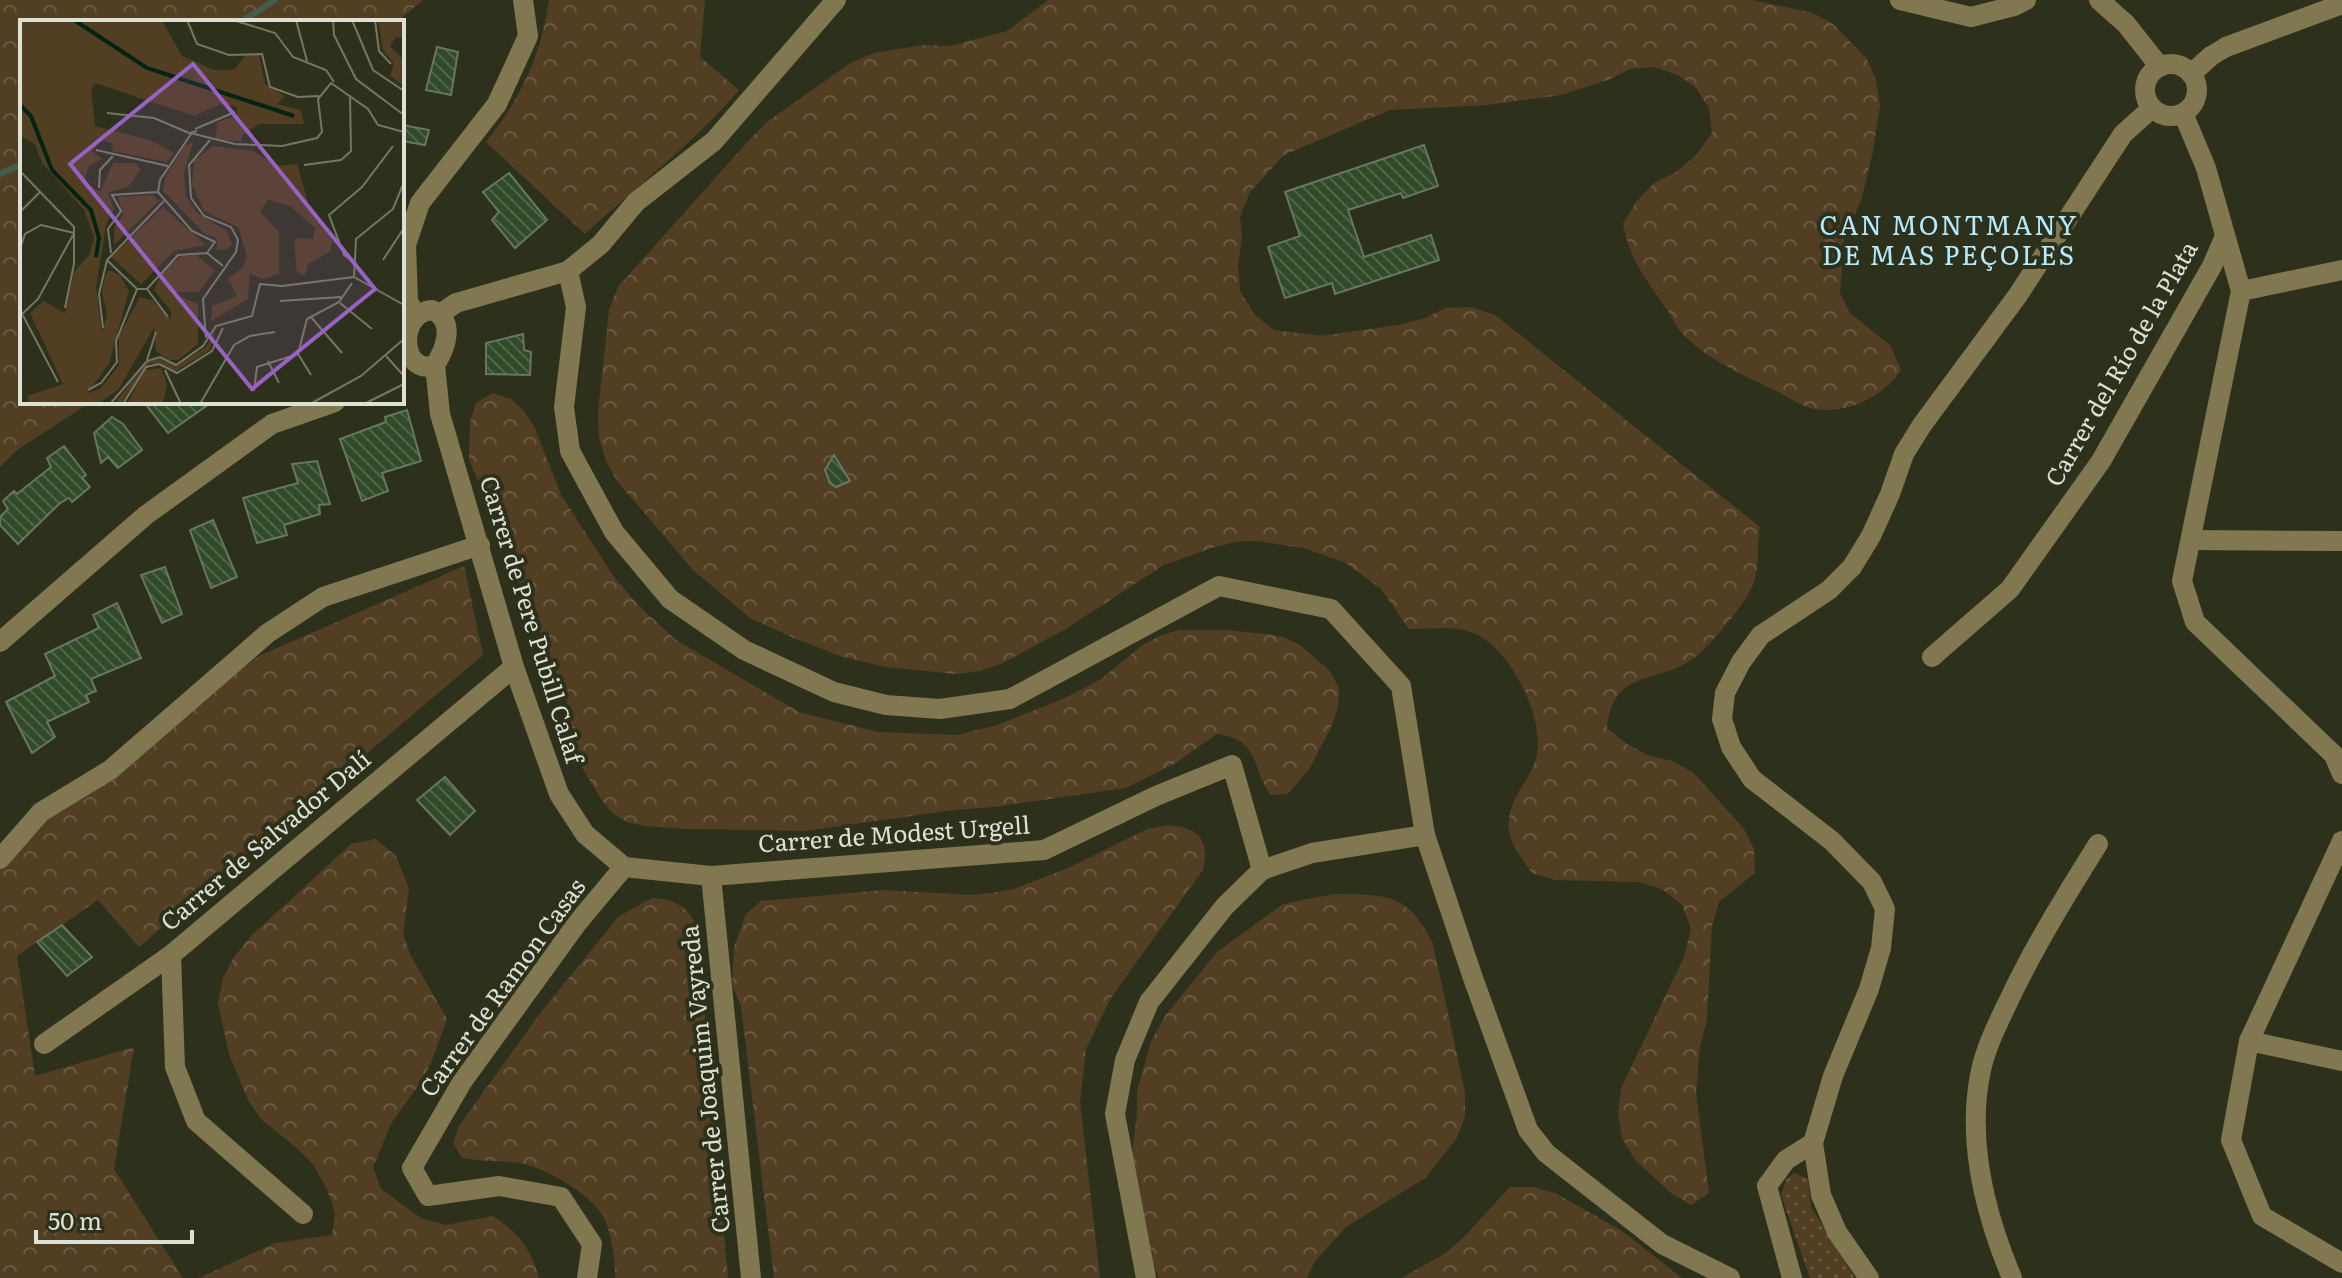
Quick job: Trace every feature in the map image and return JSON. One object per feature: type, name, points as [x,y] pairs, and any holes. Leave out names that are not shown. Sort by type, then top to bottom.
[{"type":"street","points":[[415,315],[408,301],[406,245],[420,203],[497,104],[528,36],[523,0]]},
{"type":"street","points":[[440,314],[456,303],[568,271],[601,244],[636,202],[714,141],[836,0]]},
{"type":"street","points":[[1900,0],[1971,17],[2026,0]]},
{"type":"street","points":[[2099,0],[2126,24],[2160,67]]},
{"type":"street","points":[[2191,74],[2226,47],[2342,4]]},
{"type":"street","points":[[2174,64],[2191,74],[2197,91],[2190,107],[2183,113],[2166,115],[2152,108],[2147,100],[2146,83],[2150,75],[2160,67],[2174,64]]},
{"type":"street","points":[[1869,1278],[1837,1232],[1821,1195],[1813,1143],[1833,1076],[1869,989],[1881,948],[1885,909],[1872,882],[1832,841],[1752,779],[1731,747],[1722,719],[1725,693],[1741,662],[1761,635],[1829,590],[1852,567],[1884,508],[1904,454],[1922,425],[2018,295],[2123,134],[2152,108]]},
{"type":"street","points":[[2183,113],[2206,168],[2241,291],[2182,581],[2195,622],[2334,755],[2342,774]]},
{"type":"street","name":"Carrer del Río de la Plata","points":[[1932,657],[2010,589],[2092,474],[2212,266],[2225,236]]},
{"type":"street","points":[[2241,291],[2342,270]]},
{"type":"street","points":[[568,271],[576,307],[564,407],[570,451],[614,532],[670,599],[744,650],[834,692],[886,705],[940,709],[1010,699],[1219,586],[1331,609],[1401,686],[1425,835],[1528,1130],[1546,1153],[1662,1244],[1730,1278]]},
{"type":"street","points":[[432,310],[440,314],[445,320],[446,342],[418,370],[408,348],[410,325],[415,315],[422,311],[432,310]]},
{"type":"street","name":"Carrer de Pere Pubill Calaf","points":[[418,370],[440,414],[514,667],[559,794],[585,834],[624,867]]},
{"type":"street","points":[[0,642],[146,515],[272,424],[329,404]]},
{"type":"street","points":[[2191,540],[2342,541]]},
{"type":"street","points":[[0,859],[41,812],[110,770],[268,633],[312,604],[323,597],[480,545]]},
{"type":"street","name":"Carrer de Salvador Dalí","points":[[44,1044],[171,955],[514,667]]},
{"type":"street","name":"Carrer de Modest Urgell","points":[[624,867],[711,876],[1044,850],[1156,796],[1232,765],[1262,870]]},
{"type":"street","points":[[1146,1278],[1115,1114],[1125,1060],[1149,1002],[1225,906],[1262,870],[1312,853],[1425,835]]},
{"type":"street","points":[[2342,841],[2249,1041],[2231,1140],[2262,1216],[2342,1263]]},
{"type":"street","points":[[2012,1278],[1979,1170],[1975,1128],[1981,1070],[1997,1025],[2027,962],[2098,844]]},
{"type":"street","name":"Carrer de Ramon Casas","points":[[587,1278],[592,1244],[561,1197],[499,1186],[428,1196],[412,1168],[462,1082],[578,922],[624,867]]},
{"type":"street","name":"Carrer de Joaquim Vayreda","points":[[711,876],[751,1278]]},
{"type":"street","points":[[171,955],[175,1067],[196,1121],[303,1214]]},
{"type":"street","points":[[2249,1041],[2342,1061]]},
{"type":"street","points":[[1792,1278],[1767,1186],[1786,1160],[1813,1143]]},
{"type":"green space","points":[[0,0],[423,0],[399,20],[20,20],[20,404],[88,404],[17,450],[0,467]]},
{"type":"green space","points":[[549,0],[705,0],[700,57],[739,90],[684,147],[585,234],[486,142],[528,76],[541,39]]},
{"type":"green space","points":[[1048,0],[1752,0],[1810,12],[1833,24],[1867,59],[1876,80],[1880,106],[1862,198],[1844,240],[1840,293],[1850,313],[1890,345],[1901,370],[1877,394],[1846,408],[1817,410],[1805,406],[1713,359],[1680,331],[1640,270],[1623,224],[1636,202],[1654,183],[1676,172],[1697,154],[1712,133],[1709,108],[1696,88],[1678,75],[1654,67],[1630,69],[1608,80],[1561,95],[1487,105],[1390,110],[1284,155],[1250,192],[1240,216],[1240,291],[1255,315],[1274,330],[1321,336],[1398,325],[1425,318],[1446,308],[1471,307],[1495,315],[1760,527],[1754,582],[1733,616],[1691,660],[1626,687],[1617,696],[1607,728],[1647,755],[1672,761],[1694,773],[1744,829],[1754,849],[1755,873],[1719,902],[1712,926],[1707,1020],[1700,1046],[1696,1093],[1709,1193],[1691,1205],[1672,1194],[1635,1160],[1622,1138],[1618,1113],[1621,1088],[1684,957],[1691,928],[1682,905],[1662,889],[1639,882],[1555,880],[1532,873],[1512,841],[1509,820],[1535,762],[1538,746],[1536,728],[1524,690],[1503,656],[1490,643],[1460,629],[1409,629],[1381,589],[1346,563],[1304,548],[1256,541],[1234,542],[1164,565],[1064,630],[1001,664],[956,674],[885,667],[840,656],[750,618],[693,570],[617,481],[606,461],[599,437],[598,412],[609,310],[618,287],[750,139],[767,122],[850,63],[874,53],[924,45],[950,46],[1007,31]]},
{"type":"green space","points":[[493,393],[511,399],[524,411],[534,426],[561,495],[614,577],[638,605],[676,640],[799,712],[879,732],[957,735],[997,725],[1065,698],[1101,679],[1144,644],[1162,635],[1179,630],[1224,630],[1283,637],[1300,645],[1329,670],[1339,688],[1333,723],[1310,768],[1288,794],[1270,795],[1248,748],[1231,737],[1217,734],[1174,764],[1126,788],[805,831],[685,829],[627,822],[612,813],[601,799],[574,754],[566,697],[469,459],[470,422],[476,403]]},
{"type":"green space","points":[[464,566],[483,655],[139,947],[98,900],[17,956],[35,1076],[134,1047],[114,1169],[183,1278],[0,1278],[0,854],[259,656]]},
{"type":"green space","points":[[1167,825],[1187,829],[1199,837],[1205,850],[1203,870],[1112,996],[1086,1049],[1080,1102],[1100,1278],[774,1278],[741,1006],[732,985],[734,947],[746,914],[761,901],[884,890],[970,895],[1014,889],[1068,868],[1147,829]]},
{"type":"green space","points":[[376,839],[396,856],[409,889],[403,933],[410,954],[447,1019],[431,1063],[391,1124],[373,1167],[381,1189],[421,1218],[445,1225],[493,1216],[522,1242],[539,1278],[199,1278],[275,1243],[332,1235],[335,1212],[314,1166],[261,1119],[248,1100],[229,1054],[218,1003],[223,978],[234,957],[252,935],[351,844]]},
{"type":"green space","points":[[1333,894],[1394,900],[1414,914],[1433,944],[1465,1092],[1465,1116],[1457,1138],[1425,1178],[1346,1227],[1315,1261],[1307,1278],[1159,1278],[1132,1217],[1130,1167],[1137,1091],[1151,1042],[1165,1016],[1217,952],[1283,904]]},
{"type":"green space","points":[[652,898],[665,899],[684,909],[691,916],[699,935],[728,1278],[615,1278],[608,1230],[603,1216],[588,1199],[566,1182],[530,1165],[462,1158],[453,1143],[459,1126],[538,1016],[619,916]]},
{"type":"green space","points":[[1794,1173],[1808,1179],[1811,1207],[1855,1278],[1810,1278],[1781,1195],[1786,1180]]},
{"type":"green space","points":[[1510,1187],[1534,1187],[1557,1194],[1622,1231],[1682,1278],[1401,1278],[1444,1254],[1462,1239]]},
{"type":"building","points":[[437,47],[458,52],[451,95],[426,90]]},
{"type":"building","points":[[404,125],[429,130],[425,145],[404,141]]},
{"type":"building","points":[[1424,145],[1438,186],[1403,198],[1401,193],[1348,210],[1364,257],[1431,235],[1439,260],[1335,294],[1332,283],[1285,298],[1268,247],[1300,236],[1285,192]]},
{"type":"building","points":[[509,173],[547,220],[515,248],[492,220],[499,212],[483,192]]},
{"type":"building","points":[[523,334],[524,350],[531,352],[530,375],[486,374],[486,343]]},
{"type":"building","points":[[146,404],[209,404],[168,433]]},
{"type":"building","points":[[407,410],[421,461],[382,473],[388,491],[362,501],[340,439],[386,422],[385,417]]},
{"type":"building","points":[[112,417],[123,424],[142,450],[118,468],[108,457],[101,463],[94,433]]},
{"type":"building","points":[[64,446],[86,475],[82,478],[90,487],[72,502],[69,498],[60,503],[18,544],[0,525],[0,517],[8,509],[3,501],[51,467],[47,458]]},
{"type":"building","points":[[834,455],[850,481],[836,487],[830,483],[825,470]]},
{"type":"building","points":[[317,461],[330,504],[319,505],[320,514],[284,525],[287,535],[257,543],[243,498],[298,483],[292,464]]},
{"type":"building","points":[[213,520],[237,577],[211,588],[190,530]]},
{"type":"building","points":[[165,567],[182,614],[162,623],[141,575]]},
{"type":"building","points":[[117,603],[141,658],[91,679],[96,691],[86,695],[89,702],[47,722],[55,737],[32,753],[6,702],[55,676],[45,654],[99,628],[93,615]]},
{"type":"building","points":[[445,777],[475,811],[450,835],[417,800]]},
{"type":"building","points":[[62,925],[92,957],[67,976],[37,942]]},
{"type":"waterway","points":[[244,20],[275,0]]},
{"type":"waterway","points":[[0,174],[20,165]]},
{"type":"district","name":"CAN MONTMANY DE MAS PEÇOLES","points":[[1949,241]]}]
